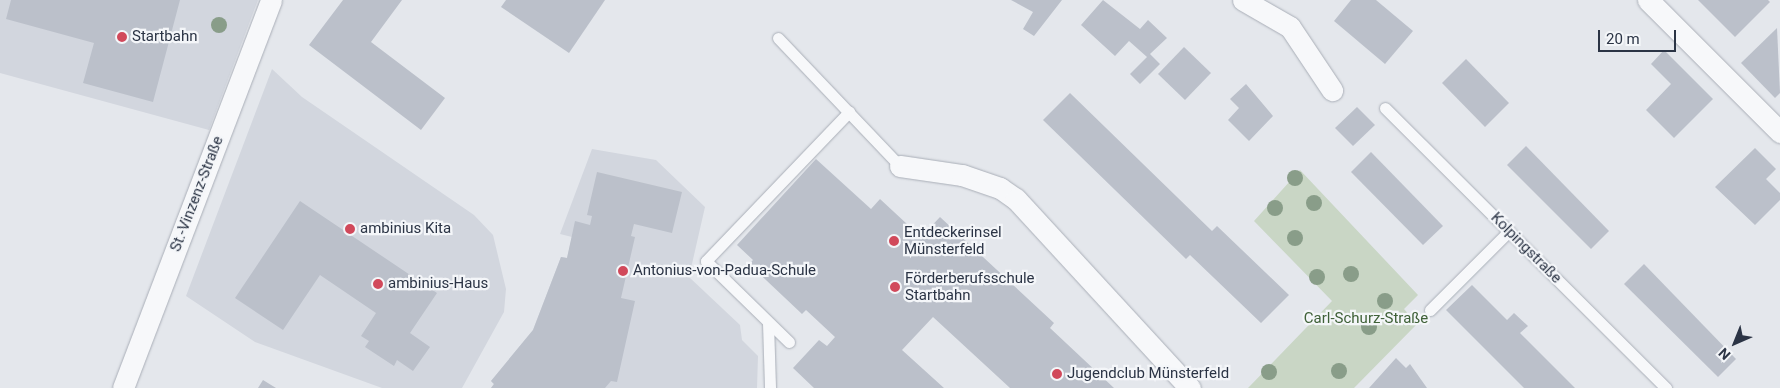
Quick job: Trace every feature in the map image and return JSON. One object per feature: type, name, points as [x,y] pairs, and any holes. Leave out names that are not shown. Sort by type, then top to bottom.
[{"type":"street","name":"St.-Vinzenz-Straße","points":[[123,388],[270,0]]},
{"type":"street","points":[[1243,0],[1290,27],[1332,90]]},
{"type":"street","points":[[1648,0],[1780,132]]},
{"type":"street","points":[[900,166],[962,175],[1000,188],[1016,199],[1190,388]]},
{"type":"lane","points":[[778,38],[900,166]]},
{"type":"lane","name":"Kolpingstraße","points":[[1386,108],[1666,388]]},
{"type":"lane","points":[[789,342],[706,261],[849,112]]},
{"type":"lane","points":[[1430,310],[1509,231]]},
{"type":"lane","points":[[768,323],[770,388]]},
{"type":"shaded area","name":"Startbahn","points":[[0,0],[258,0],[209,130],[0,73]]},
{"type":"shaded area","name":"ambinius Kita","points":[[272,69],[302,97],[474,215],[493,235],[506,289],[504,312],[462,388],[382,388],[255,342],[186,296]]},
{"type":"shaded area","name":"Antonius-von-Padua-Schule","points":[[592,149],[656,160],[705,207],[689,277],[740,325],[742,340],[758,356],[757,388],[491,388],[494,384],[491,381],[533,330],[561,257],[567,258],[572,237],[560,234]]},
{"type":"green space","name":"Carl-Schurz-Straße","points":[[1300,170],[1418,295],[1404,309],[1417,324],[1354,388],[1248,388],[1332,301],[1254,221]]},
{"type":"building","points":[[11,0],[180,0],[153,102],[83,83],[94,43],[6,19]]},
{"type":"building","points":[[343,0],[402,0],[371,42],[445,98],[421,130],[309,45]]},
{"type":"building","points":[[506,0],[605,0],[569,53],[501,7]]},
{"type":"building","points":[[1011,0],[1062,0],[1034,36],[1023,29],[1033,12]]},
{"type":"building","points":[[1103,0],[1140,29],[1148,20],[1167,38],[1150,54],[1160,64],[1140,84],[1130,74],[1147,57],[1129,41],[1115,56],[1081,25]]},
{"type":"building","points":[[1351,0],[1376,0],[1413,31],[1385,64],[1334,21]]},
{"type":"building","points":[[1698,0],[1768,0],[1770,2],[1735,37]]},
{"type":"building","points":[[1777,28],[1780,93],[1775,98],[1741,63]]},
{"type":"building","points":[[1184,47],[1211,73],[1185,100],[1158,74]]},
{"type":"building","points":[[1664,50],[1713,99],[1674,138],[1646,110],[1671,84],[1651,64]]},
{"type":"building","points":[[1466,59],[1509,103],[1485,127],[1442,83]]},
{"type":"building","points":[[1246,84],[1273,116],[1249,141],[1228,120],[1239,108],[1230,99]]},
{"type":"building","points":[[1070,93],[1212,231],[1217,226],[1289,295],[1261,323],[1190,255],[1186,259],[1043,120]]},
{"type":"building","points":[[1357,107],[1375,125],[1353,146],[1335,128]]},
{"type":"building","points":[[1526,146],[1609,231],[1591,249],[1507,165]]},
{"type":"building","points":[[1755,148],[1776,169],[1766,179],[1780,193],[1780,200],[1755,225],[1715,187]]},
{"type":"building","points":[[1371,152],[1443,226],[1423,245],[1351,172]]},
{"type":"building","name":"Förderberufsschule Startbahn","points":[[816,159],[871,209],[880,199],[921,237],[940,217],[1054,323],[1050,328],[1114,388],[1010,388],[933,317],[902,350],[944,388],[814,388],[793,368],[819,340],[827,346],[835,337],[806,310],[802,314],[749,264],[753,260],[737,245]]},
{"type":"building","points":[[597,172],[682,192],[672,233],[634,224],[631,236],[635,237],[621,298],[635,301],[617,382],[611,381],[605,388],[491,388],[494,384],[491,381],[533,330],[561,257],[567,258],[575,221],[590,225],[592,216],[587,215]]},
{"type":"building","name":"ambinius-Haus","points":[[300,201],[437,293],[410,333],[430,347],[413,371],[397,360],[394,366],[365,347],[369,341],[361,336],[376,313],[320,275],[283,330],[235,298]]},
{"type":"building","points":[[1644,264],[1736,359],[1718,377],[1624,284]]},
{"type":"building","points":[[1472,285],[1507,320],[1514,313],[1528,326],[1520,333],[1575,388],[1524,388],[1446,310]]},
{"type":"building","points":[[1396,358],[1406,368],[1410,364],[1427,388],[1369,388]]},
{"type":"building","points":[[263,380],[276,388],[258,388]]},
{"type":"place","name":"Startbahn","points":[[122,37]]},
{"type":"place","name":"ambinius Kita","points":[[350,229]]},
{"type":"place","name":"Entdeckerinsel Münsterfeld","points":[[894,241]]},
{"type":"place","name":"Antonius-von-Padua-Schule","points":[[623,271]]},
{"type":"place","name":"ambinius-Haus","points":[[378,284]]},
{"type":"place","name":"Förderberufsschule Startbahn","points":[[895,287]]},
{"type":"place","name":"Jugendclub Münsterfeld","points":[[1057,374]]}]
